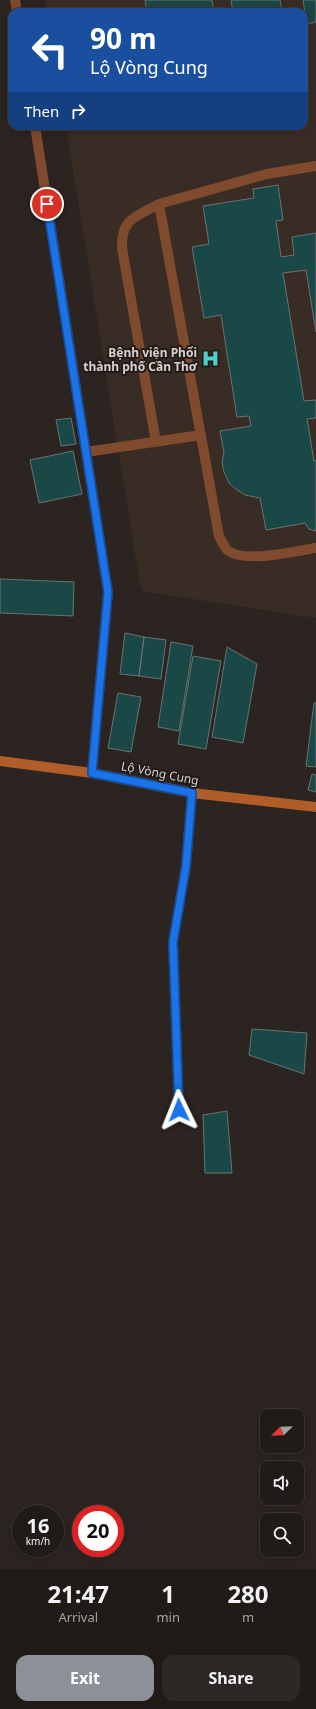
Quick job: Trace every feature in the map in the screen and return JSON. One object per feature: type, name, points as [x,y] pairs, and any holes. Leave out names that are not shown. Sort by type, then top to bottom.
[{"type":"main road","name":"Lộ Vòng Cung","points":[[0,761],[92,773],[192,793],[316,807]]},
{"type":"lane","points":[[36,130],[108,592],[92,773]]},
{"type":"lane","points":[[156,442],[123,256],[121,235],[127,222],[160,204],[267,174],[316,166]]},
{"type":"lane","points":[[160,204],[219,536],[228,550],[240,556],[257,556],[316,548]]},
{"type":"lane","points":[[86,452],[201,435]]},
{"type":"lane","points":[[179,1110],[173,942],[186,866],[192,793]]},
{"type":"shaded area","name":"Bệnh viện Phổi thành phố Cần Thơ","points":[[45,0],[316,0],[316,618],[141,591],[67,130],[308,130],[308,8],[46,8]]},
{"type":"building","points":[[145,0],[212,0],[213,8],[146,8]]},
{"type":"building","points":[[231,0],[280,0],[281,8],[232,8]]},
{"type":"building","points":[[303,0],[316,0],[316,22],[308,24],[308,8],[304,8]]},
{"type":"building","points":[[278,185],[283,220],[276,221],[281,257],[294,255],[292,237],[316,233],[316,332],[306,270],[283,273],[304,401],[316,400],[316,418],[307,419],[314,461],[316,461],[316,531],[309,529],[305,523],[266,530],[260,498],[245,495],[237,490],[229,483],[224,472],[222,463],[224,453],[220,431],[251,426],[249,416],[237,417],[221,315],[204,318],[192,247],[209,244],[203,206],[254,198],[253,189]]},
{"type":"building","points":[[71,418],[76,444],[61,446],[56,420]]},
{"type":"building","points":[[73,451],[82,494],[39,503],[30,460]]},
{"type":"building","points":[[0,579],[74,582],[73,616],[0,613]]},
{"type":"building","points":[[125,633],[144,637],[139,676],[120,674]]},
{"type":"building","points":[[144,637],[166,640],[161,679],[139,676]]},
{"type":"building","points":[[171,642],[193,646],[179,731],[158,727]]},
{"type":"building","points":[[227,647],[257,664],[243,743],[212,737]]},
{"type":"building","points":[[193,656],[221,661],[206,749],[178,744]]},
{"type":"building","points":[[118,693],[141,697],[131,752],[108,748]]},
{"type":"building","points":[[314,703],[316,703],[316,767],[306,766]]},
{"type":"building","points":[[312,774],[316,775],[316,792],[308,790]]},
{"type":"building","points":[[252,1029],[307,1033],[304,1074],[249,1055]]},
{"type":"building","points":[[227,1111],[232,1173],[205,1173],[203,1115]]},
{"type":"place","name":"Bệnh viện Phổi thành phố Cần Thơ","points":[[210,359]]},
{"type":"route","points":[[47,204],[108,592],[92,773],[192,793],[186,866],[173,942],[179,1110]]}]
